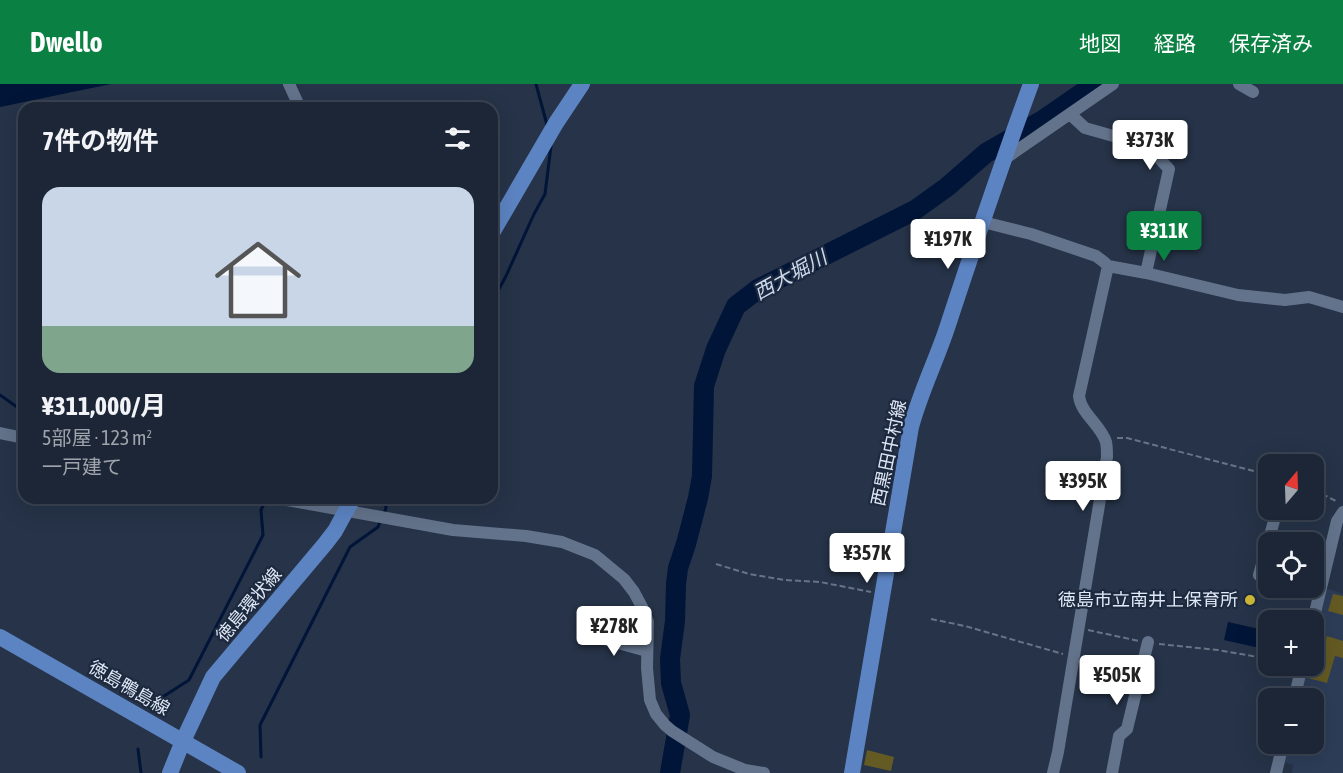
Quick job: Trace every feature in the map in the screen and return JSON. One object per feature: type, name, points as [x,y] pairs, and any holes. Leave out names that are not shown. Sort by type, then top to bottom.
[{"type":"main road","points":[[498,223],[556,123],[582,84]]},
{"type":"main road","name":"西黒田中村線","points":[[852,773],[911,427],[917,404],[939,351],[1031,84]]},
{"type":"main road","name":"徳島環状線","points":[[168,773],[213,677],[325,544],[335,531],[349,504]]},
{"type":"main road","name":"徳島鴨島線","points":[[0,637],[238,773]]},
{"type":"street","points":[[289,84],[297,102]]},
{"type":"street","points":[[1008,147],[1070,114],[1113,84]]},
{"type":"street","points":[[1239,84],[1253,92]]},
{"type":"street","points":[[1070,114],[1085,128],[1131,141],[1156,155],[1169,169],[1146,273]]},
{"type":"street","points":[[982,222],[1031,234],[1096,256],[1108,266],[1238,295],[1285,300],[1309,297],[1343,307]]},
{"type":"street","points":[[1053,773],[1107,457],[1107,443],[1080,403],[1079,396],[1108,266]]},
{"type":"street","points":[[0,433],[18,437]]},
{"type":"street","points":[[349,504],[382,517],[453,530],[517,535],[562,542],[595,555],[624,579],[634,592],[648,622],[646,668],[650,700],[656,714],[672,731],[713,757],[745,770],[764,773]]},
{"type":"street","points":[[1324,575],[1337,521],[1343,512]]},
{"type":"street","points":[[590,635],[647,651]]},
{"type":"street","points":[[1112,773],[1119,736],[1127,729],[1148,642]]},
{"type":"street","points":[[1276,773],[1281,754]]},
{"type":"path","points":[[1103,437],[1127,438],[1258,472]]},
{"type":"path","points":[[1324,495],[1343,505]]},
{"type":"path","points":[[716,564],[749,574],[785,580],[820,582],[882,595]]},
{"type":"path","points":[[931,619],[965,626],[1074,657]]},
{"type":"path","points":[[1079,628],[1148,642],[1258,657]]},
{"type":"shaded area","points":[[0,84],[111,84],[18,102],[0,107]]},
{"type":"shaded area","points":[[1325,588],[1343,594],[1343,773],[1292,773],[1293,765],[1282,762],[1284,754],[1324,754],[1324,688],[1300,688],[1303,676],[1324,676],[1324,610],[1319,610]]},
{"type":"shaded area","points":[[1228,622],[1258,629],[1258,648],[1224,640]]},
{"type":"building","points":[[1333,594],[1343,596],[1343,615],[1328,611]]},
{"type":"building","points":[[1327,636],[1343,641],[1343,658],[1335,656],[1327,683],[1308,678],[1308,676],[1324,676],[1324,647]]},
{"type":"building","points":[[867,750],[894,757],[891,771],[864,765]]},
{"type":"waterway","points":[[536,84],[547,125]]},
{"type":"waterway","name":"西大堀川","points":[[670,773],[680,715],[671,683],[670,659],[678,568],[702,476],[704,386],[716,349],[736,306],[758,289],[915,210],[947,187],[986,153],[1043,120],[1095,84]]},
{"type":"waterway","points":[[498,291],[545,194],[551,146]]},
{"type":"waterway","points":[[0,395],[18,407]]},
{"type":"waterway","points":[[161,698],[189,680],[263,535],[261,510],[264,504]]},
{"type":"waterway","points":[[384,513],[386,504]]},
{"type":"waterway","points":[[261,757],[260,725],[350,547],[378,527],[381,519]]},
{"type":"waterway","points":[[138,749],[141,773]]},
{"type":"place","name":"徳島市立南井上保育所","points":[[1250,600]]}]
